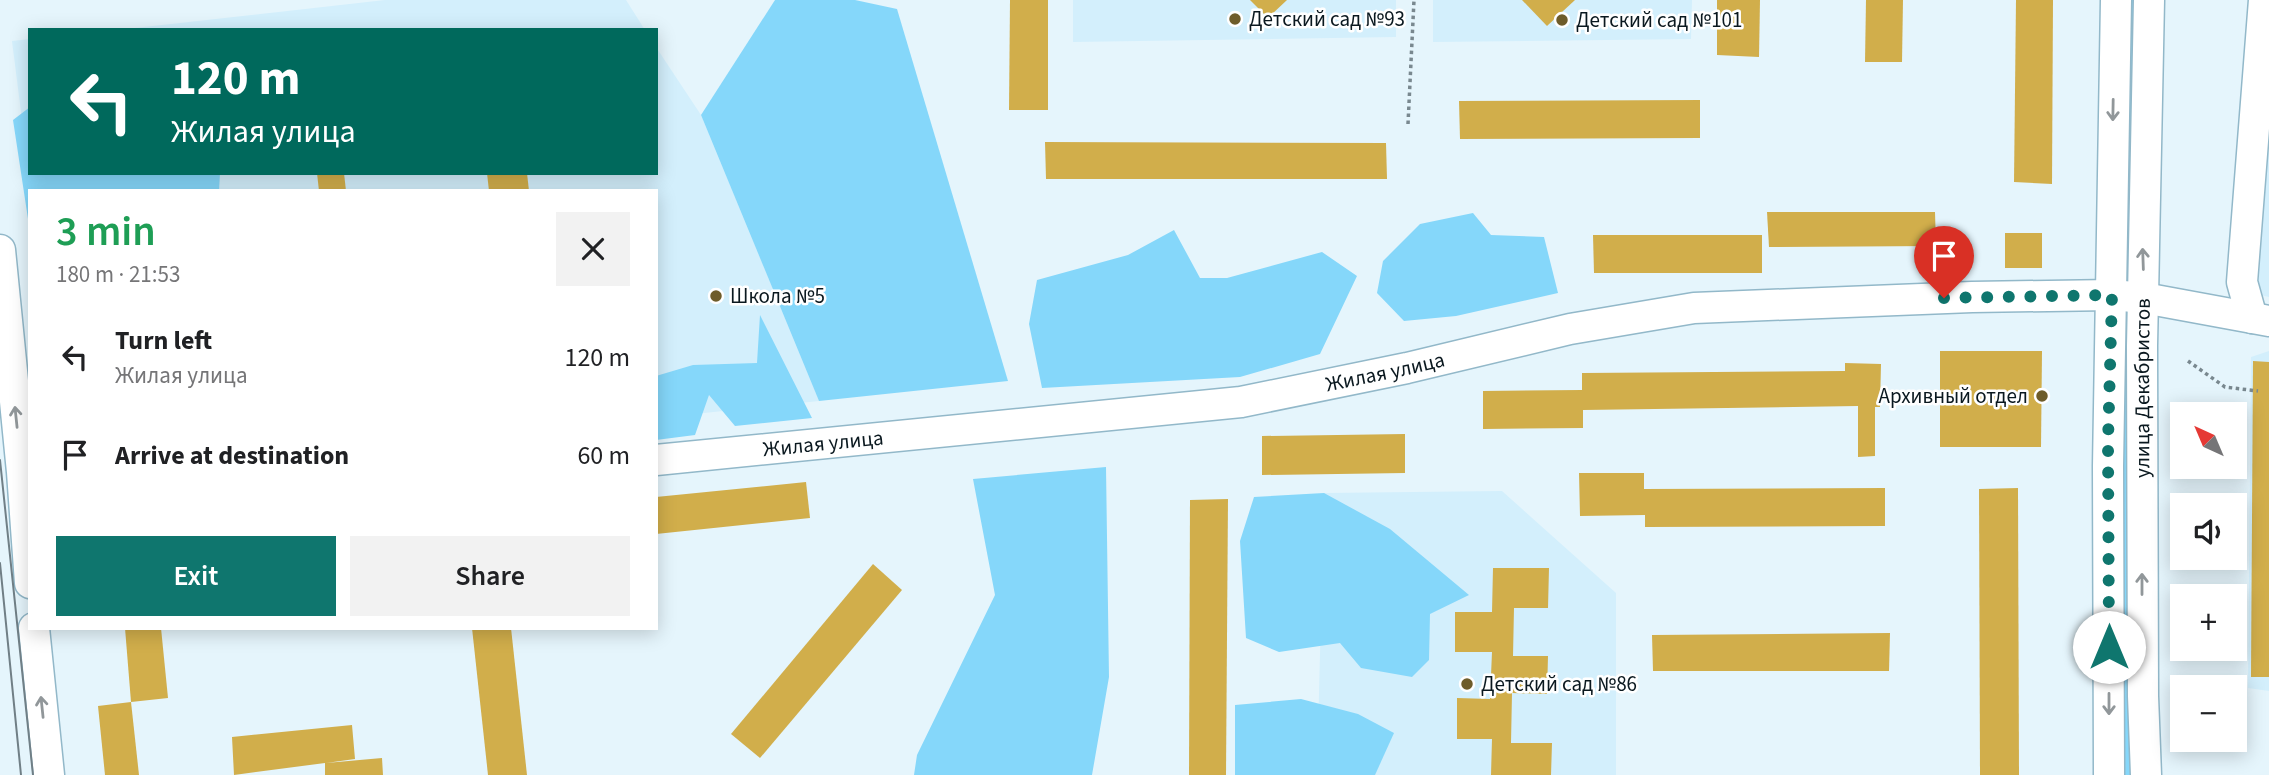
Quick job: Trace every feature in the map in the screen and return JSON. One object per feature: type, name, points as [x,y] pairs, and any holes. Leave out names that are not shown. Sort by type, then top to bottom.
[{"type":"street","name":"улица Декабристов","points":[[2109,775],[2108,452],[2116,0]]},
{"type":"street","name":"улица Декабристов","points":[[2146,775],[2141,475],[2144,298],[2142,246],[2149,0]]},
{"type":"street","points":[[2261,319],[2242,282],[2264,0]]},
{"type":"street","points":[[0,250],[18,519],[28,572]]},
{"type":"street","name":"Жилая улица","points":[[658,460],[1241,402],[1408,368],[1570,329],[1694,308],[1972,297],[2112,295],[2144,298],[2261,319]]},
{"type":"street","points":[[34,630],[49,775]]},
{"type":"path","points":[[1408,124],[1414,0]]},
{"type":"path","points":[[2188,361],[2225,387],[2258,391]]},
{"type":"shaded area","points":[[385,0],[626,0],[644,28],[135,28]]},
{"type":"shaded area","points":[[775,0],[855,0],[897,9],[1008,381],[819,401],[701,115]]},
{"type":"shaded area","name":"Детский сад №93","points":[[1073,0],[1396,0],[1396,37],[1073,42]]},
{"type":"shaded area","name":"Детский сад №101","points":[[1433,0],[1692,0],[1691,39],[1433,42]]},
{"type":"shaded area","points":[[2128,0],[2137,0],[2131,268],[2123,266]]},
{"type":"shaded area","name":"Школа №5","points":[[28,39],[28,167],[12,41]]},
{"type":"shaded area","name":"Школа №5","points":[[658,50],[701,115],[819,401],[658,418],[658,189],[31,189],[29,175],[658,175]]},
{"type":"shaded area","points":[[2269,58],[2269,297],[2255,294]]},
{"type":"shaded area","points":[[28,109],[28,175],[220,175],[219,189],[28,189],[28,219],[13,120]]},
{"type":"shaded area","points":[[1473,213],[1491,235],[1544,237],[1558,293],[1456,316],[1404,321],[1377,293],[1383,261],[1420,224]]},
{"type":"shaded area","points":[[1174,230],[1200,278],[1227,278],[1322,252],[1357,276],[1320,354],[1240,377],[1042,388],[1029,324],[1037,280],[1128,255]]},
{"type":"shaded area","points":[[760,315],[812,418],[735,426],[709,395],[695,435],[658,440],[658,375],[693,365],[757,363]]},
{"type":"shaded area","points":[[2122,325],[2130,327],[2130,775],[2120,775]]},
{"type":"shaded area","points":[[2269,351],[2269,691],[2248,688],[2251,357]]},
{"type":"shaded area","points":[[1106,467],[1109,677],[1092,775],[914,775],[917,755],[995,595],[973,479]]},
{"type":"shaded area","name":"Детский сад №86","points":[[1502,491],[1616,593],[1616,775],[1317,775],[1324,493]]},
{"type":"shaded area","points":[[1324,493],[1390,529],[1469,595],[1430,614],[1429,660],[1412,677],[1361,668],[1340,643],[1279,652],[1246,638],[1240,541],[1254,497]]},
{"type":"shaded area","points":[[1301,699],[1358,714],[1394,733],[1375,775],[1235,775],[1235,705]]},
{"type":"building","points":[[1010,0],[1048,0],[1048,110],[1009,110]]},
{"type":"building","points":[[1250,0],[1287,0],[1268,18]]},
{"type":"building","points":[[1522,0],[1575,0],[1547,26]]},
{"type":"building","points":[[1717,0],[1760,0],[1759,57],[1717,55]]},
{"type":"building","points":[[1866,0],[1903,0],[1902,62],[1865,62]]},
{"type":"building","points":[[2016,0],[2053,0],[2052,184],[2014,182]]},
{"type":"building","points":[[1700,100],[1700,138],[1460,139],[1459,101]]},
{"type":"building","points":[[1045,142],[1386,143],[1387,179],[1046,179]]},
{"type":"building","points":[[317,175],[344,175],[346,189],[319,189]]},
{"type":"building","points":[[487,175],[527,175],[529,189],[489,189]]},
{"type":"building","points":[[1767,212],[1935,212],[1936,246],[1769,247]]},
{"type":"building","points":[[2005,233],[2042,233],[2042,268],[2005,268]]},
{"type":"building","points":[[1593,235],[1762,235],[1762,273],[1594,273]]},
{"type":"building","points":[[1940,351],[2042,351],[2041,447],[1940,447]]},
{"type":"building","points":[[2253,361],[2269,362],[2269,677],[2251,677]]},
{"type":"building","points":[[1845,363],[1881,364],[1880,407],[1875,407],[1875,456],[1858,457],[1858,406],[1583,410],[1583,428],[1483,429],[1483,391],[1582,390],[1582,373],[1845,371]]},
{"type":"building","points":[[1405,434],[1405,473],[1262,475],[1262,436]]},
{"type":"building","points":[[1579,473],[1644,473],[1644,489],[1885,488],[1885,526],[1645,527],[1645,515],[1580,516]]},
{"type":"building","points":[[806,482],[810,518],[658,534],[658,497]]},
{"type":"building","points":[[2018,488],[2019,775],[1980,775],[1979,489]]},
{"type":"building","points":[[1228,499],[1226,775],[1189,775],[1190,500]]},
{"type":"building","points":[[873,564],[902,590],[760,758],[731,734]]},
{"type":"building","points":[[1493,568],[1549,568],[1548,608],[1514,608],[1513,656],[1548,656],[1547,694],[1512,693],[1511,743],[1552,743],[1551,775],[1491,775],[1492,739],[1457,739],[1457,698],[1490,699],[1492,652],[1455,652],[1455,612],[1492,612]]},
{"type":"building","points":[[125,630],[161,630],[168,698],[131,702]]},
{"type":"building","points":[[472,630],[511,630],[527,775],[488,775]]},
{"type":"building","points":[[1890,633],[1889,671],[1653,671],[1652,635]]},
{"type":"building","points":[[131,702],[139,775],[105,775],[98,706]]},
{"type":"building","points":[[352,725],[355,759],[326,763],[382,758],[383,775],[325,775],[325,763],[234,775],[232,737]]},
{"type":"tram line","points":[[0,460],[33,775]]},
{"type":"tram line","points":[[0,563],[21,775]]},
{"type":"place","name":"Детский сад №93","points":[[1235,19]]},
{"type":"place","name":"Детский сад №101","points":[[1562,20]]},
{"type":"place","name":"Школа №5","points":[[716,296]]},
{"type":"place","name":"Архивный отдел","points":[[2042,396]]},
{"type":"place","name":"Детский сад №86","points":[[1467,684]]},
{"type":"route","points":[[1944,298],[2112,295],[2108,442],[2109,647]]}]
